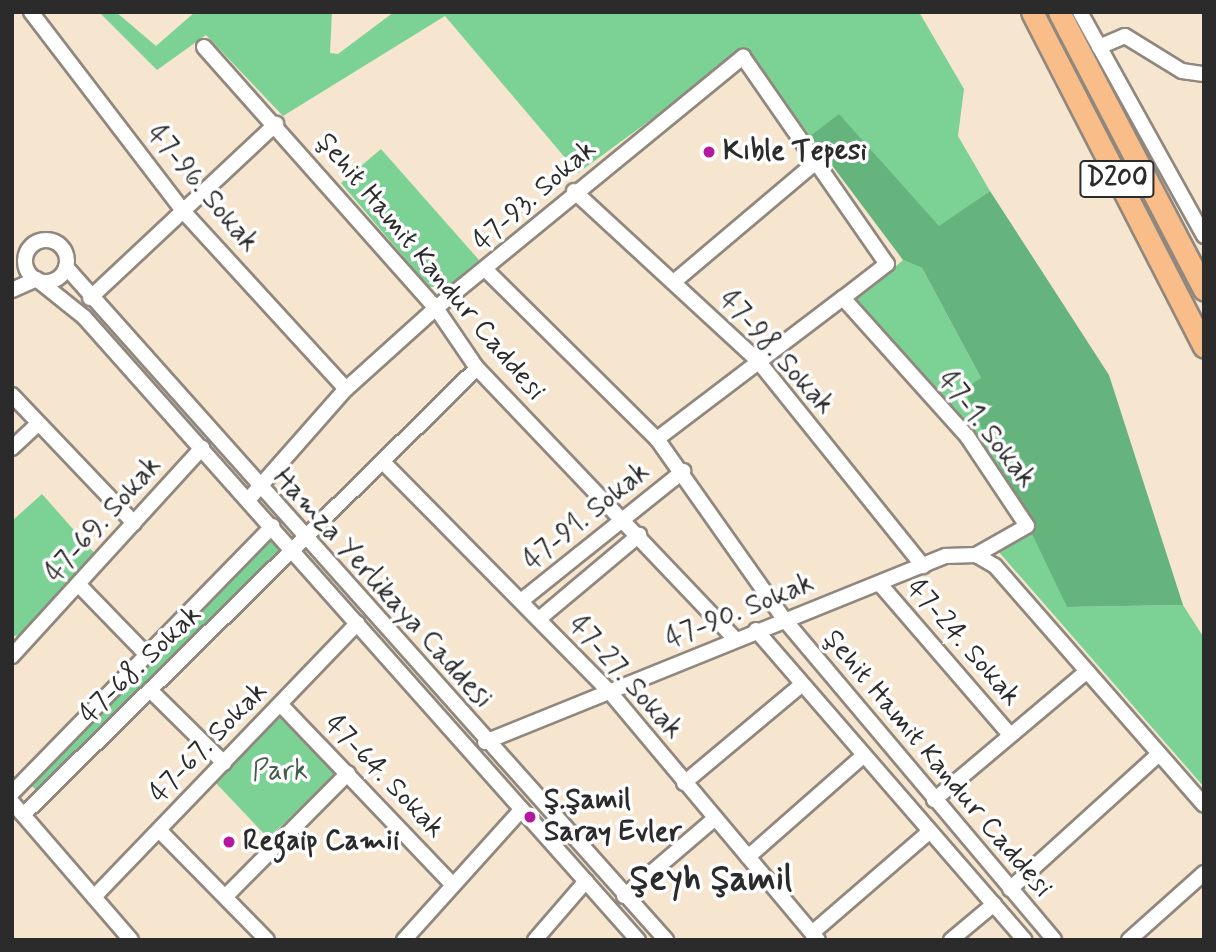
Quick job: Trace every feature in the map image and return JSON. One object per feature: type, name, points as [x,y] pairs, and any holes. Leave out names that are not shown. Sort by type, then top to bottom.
[{"type":"highway","name":"D200","points":[[1032,12],[1204,346]]},
{"type":"highway","name":"D200","points":[[1059,12],[1204,289]]},
{"type":"street","name":"47-96. Sokak","points":[[31,12],[183,211],[346,389]]},
{"type":"street","points":[[1080,12],[1204,236]]},
{"type":"street","points":[[1099,47],[1125,36],[1182,71],[1204,74]]},
{"type":"street","name":"Şehit Hamit Kandur Caddesi","points":[[204,47],[276,124],[436,308],[477,368],[639,535],[735,639]]},
{"type":"street","name":"47-93. Sokak","points":[[248,500],[346,389],[436,308],[487,271],[574,191],[743,57],[816,162]]},
{"type":"street","points":[[90,298],[276,124]]},
{"type":"street","points":[[657,439],[887,264],[816,162],[675,281]]},
{"type":"street","name":"47-98. Sokak","points":[[574,191],[675,281],[759,362],[923,566]]},
{"type":"street","points":[[12,269],[25,261],[33,245],[49,240],[63,249],[66,267],[54,280],[38,280],[12,290]]},
{"type":"street","points":[[25,261],[38,280]]},
{"type":"street","name":"Hamza Yerlikaya Caddesi","points":[[66,267],[90,298],[485,742],[666,940]]},
{"type":"street","name":"Şehit Hamit Kandur Caddesi","points":[[487,271],[657,439],[683,471],[784,620],[1054,940]]},
{"type":"street","name":"Hamza Yerlikaya Caddesi","points":[[38,280],[84,317],[273,526],[638,940]]},
{"type":"street","name":"47-1. Sokak","points":[[843,298],[967,436],[1027,526],[976,555]]},
{"type":"street","name":"47-68. Sokak","points":[[23,815],[477,368]]},
{"type":"street","points":[[12,395],[134,523]]},
{"type":"street","points":[[12,448],[37,424]]},
{"type":"street","name":"47-69. Sokak","points":[[14,649],[79,584],[202,448]]},
{"type":"street","name":"47-27. Sokak","points":[[383,462],[609,691],[713,820],[815,937]]},
{"type":"street","name":"47-91. Sokak","points":[[522,601],[683,471]]},
{"type":"street","name":"47-68. Sokak","points":[[12,793],[273,526]]},
{"type":"street","name":"47-91. Sokak","points":[[539,619],[639,535]]},
{"type":"street","points":[[976,555],[995,566],[1204,805]]},
{"type":"street","name":"47-90. Sokak","points":[[485,742],[756,630],[923,566],[976,555]]},
{"type":"street","name":"47-24. Sokak","points":[[879,583],[1010,735]]},
{"type":"street","points":[[79,584],[147,655]]},
{"type":"street","name":"47-67. Sokak","points":[[94,897],[358,623]]},
{"type":"street","name":"Şehit Hamit Kandur Caddesi","points":[[756,630],[800,686],[1025,940]]},
{"type":"street","points":[[934,800],[1087,671]]},
{"type":"street","points":[[684,783],[800,686]]},
{"type":"street","points":[[150,690],[224,763]]},
{"type":"street","name":"47-64. Sokak","points":[[281,705],[452,884]]},
{"type":"street","points":[[1010,889],[1159,754]]},
{"type":"street","points":[[748,857],[863,756]]},
{"type":"street","points":[[226,896],[348,773]]},
{"type":"street","points":[[12,802],[131,940]]},
{"type":"street","points":[[404,940],[522,809]]},
{"type":"street","points":[[624,896],[713,820]]},
{"type":"street","points":[[159,830],[267,940]]},
{"type":"street","points":[[815,937],[929,832]]},
{"type":"street","points":[[1129,940],[1204,873]]},
{"type":"street","points":[[536,940],[586,881]]},
{"type":"street","points":[[951,940],[994,905]]},
{"type":"green space","points":[[99,12],[116,12],[156,46],[195,12],[332,12],[330,53],[338,54],[394,12],[919,12],[964,89],[958,136],[990,191],[939,227],[839,115],[810,136],[746,50],[578,173],[445,16],[283,116],[206,35],[157,70]]},
{"type":"green space","points":[[839,114],[939,226],[990,191],[1109,375],[1183,605],[1067,607],[970,404],[965,389],[981,378],[922,268],[903,260],[810,136]]},
{"type":"green space","points":[[381,149],[479,260],[449,286],[429,287],[341,183]]},
{"type":"green space","points":[[903,260],[922,268],[981,378],[1067,607],[1183,605],[1204,638],[1204,787],[998,551],[1034,527],[973,433],[854,302]]},
{"type":"green space","points":[[42,494],[96,555],[22,635],[13,636],[12,521]]},
{"type":"green space","points":[[273,539],[282,547],[38,792],[32,786]]},
{"type":"green space","name":"Park","points":[[283,714],[339,773],[268,838],[213,780]]},
{"type":"place","name":"Kıble Tepesi","points":[[709,152]]},
{"type":"place","name":"Ş.Şamil Saray Evler","points":[[530,817]]},
{"type":"place","name":"Regaip Camii","points":[[229,842]]},
{"type":"district","name":"Şeyh Şamil","points":[[711,879]]}]
